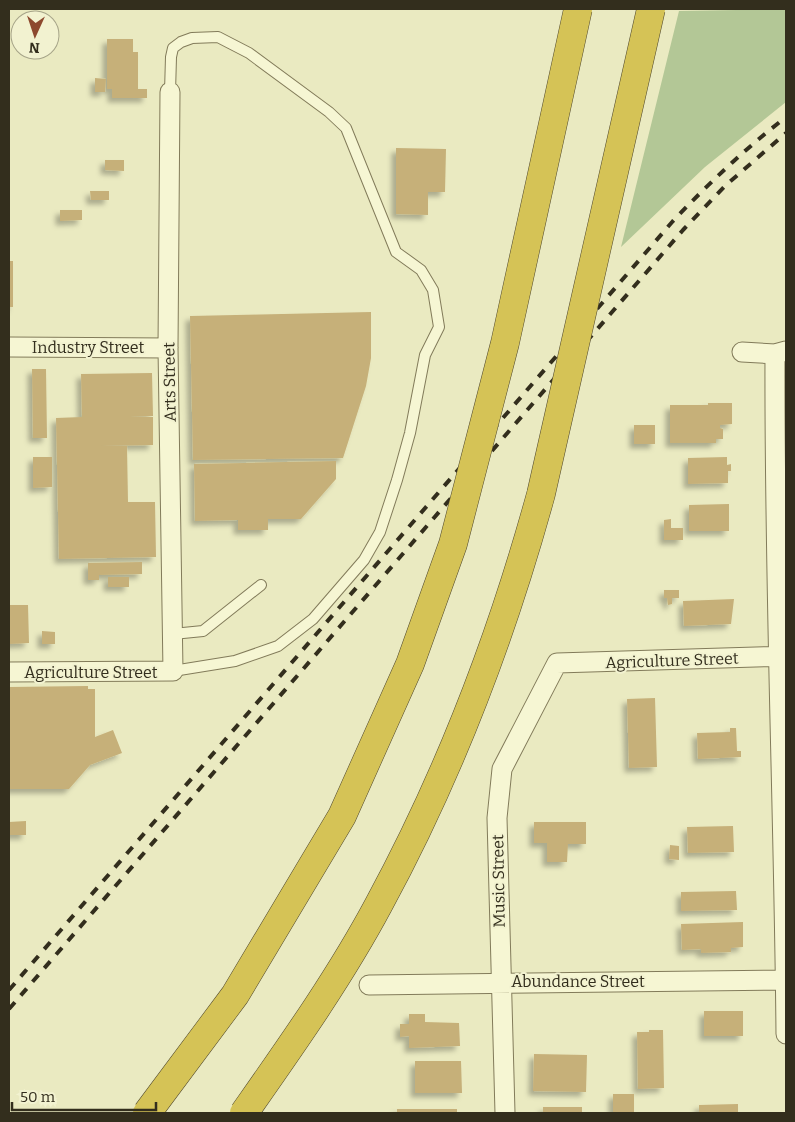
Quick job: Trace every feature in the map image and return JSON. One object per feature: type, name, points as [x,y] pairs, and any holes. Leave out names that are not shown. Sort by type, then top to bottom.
[{"type":"highway","points":[[147,1113],[235,995],[342,816],[410,664],[452,544],[505,343],[578,9]]},
{"type":"highway","points":[[244,1113],[298,1037],[378,906],[419,826],[455,747],[488,661],[524,558],[541,494],[650,9]]},
{"type":"street","name":"Arts Street","points":[[170,92],[168,348],[173,671]]},
{"type":"street","name":"Industry Street","points":[[9,347],[168,348]]},
{"type":"street","points":[[742,352],[780,352],[774,526],[782,656],[786,1034]]},
{"type":"street","name":"Agriculture Street","points":[[557,663],[782,656]]},
{"type":"street","name":"Music Street","points":[[505,1113],[497,818],[502,769],[557,663]]},
{"type":"street","name":"Agriculture Street","points":[[9,672],[173,671]]},
{"type":"street","name":"Abundance Street","points":[[369,984],[786,980]]},
{"type":"lane","points":[[170,92],[173,48],[181,42],[192,38],[218,37],[249,53],[329,112],[346,128],[396,252],[421,270],[433,290],[439,327],[425,355],[410,433],[397,480],[380,532],[364,560],[312,619],[278,646],[235,662],[173,671]]},
{"type":"lane","points":[[173,634],[203,631],[262,584]]},
{"type":"green space","points":[[786,9],[786,102],[705,167],[621,247],[679,11]]},
{"type":"building","points":[[107,39],[133,39],[133,52],[138,52],[138,89],[147,89],[147,98],[112,98],[112,89],[107,89]]},
{"type":"building","points":[[95,78],[106,79],[105,92],[95,92]]},
{"type":"building","points":[[396,148],[446,149],[445,192],[428,192],[428,215],[396,214]]},
{"type":"building","points":[[105,160],[124,160],[124,171],[105,170]]},
{"type":"building","points":[[90,191],[109,191],[109,200],[91,200]]},
{"type":"building","points":[[60,210],[82,210],[82,220],[60,221]]},
{"type":"building","points":[[9,261],[13,261],[13,307],[9,307]]},
{"type":"building","points":[[371,312],[371,358],[366,386],[343,458],[193,460],[190,316]]},
{"type":"building","points":[[32,369],[46,369],[47,438],[33,438]]},
{"type":"building","points":[[152,373],[153,416],[129,416],[153,417],[153,445],[101,446],[127,446],[128,502],[155,502],[156,557],[59,559],[56,418],[82,417],[81,374]]},
{"type":"building","points":[[708,403],[732,403],[732,424],[720,425],[720,428],[723,429],[723,439],[716,439],[716,443],[670,443],[670,405],[708,405]]},
{"type":"building","points":[[634,425],[655,425],[655,444],[634,444]]},
{"type":"building","points":[[33,457],[52,457],[52,487],[33,488]]},
{"type":"building","points":[[727,457],[727,465],[731,464],[731,471],[728,471],[728,483],[688,484],[688,458]]},
{"type":"building","points":[[336,461],[336,479],[301,519],[268,519],[268,530],[238,530],[238,520],[195,521],[194,464]]},
{"type":"building","points":[[729,504],[729,531],[689,531],[689,505]]},
{"type":"building","points":[[671,519],[671,528],[683,528],[683,540],[664,540],[664,520]]},
{"type":"building","points":[[142,562],[142,574],[99,575],[99,580],[88,580],[88,563]]},
{"type":"building","points":[[108,577],[129,577],[129,587],[108,587]]},
{"type":"building","points":[[664,590],[679,590],[679,598],[672,598],[672,604],[668,605],[667,598],[664,598]]},
{"type":"building","points":[[734,599],[731,624],[684,626],[683,601]]},
{"type":"building","points":[[9,605],[28,605],[29,643],[9,644]]},
{"type":"building","points":[[42,631],[55,632],[55,644],[42,644]]},
{"type":"building","points":[[88,686],[88,689],[95,689],[95,737],[113,730],[122,753],[90,765],[69,789],[9,789],[9,687]]},
{"type":"building","points":[[655,698],[657,767],[629,768],[627,699]]},
{"type":"building","points":[[730,728],[736,728],[737,751],[741,751],[741,757],[698,759],[697,733],[730,732]]},
{"type":"building","points":[[26,821],[26,835],[9,835],[9,822]]},
{"type":"building","points":[[534,822],[586,822],[586,844],[568,844],[567,862],[547,862],[547,843],[534,843]]},
{"type":"building","points":[[733,826],[734,852],[688,853],[687,827]]},
{"type":"building","points":[[670,845],[679,846],[679,860],[669,859]]},
{"type":"building","points":[[736,891],[737,910],[681,911],[681,892]]},
{"type":"building","points":[[743,922],[743,947],[731,948],[731,952],[701,953],[701,949],[682,950],[681,924]]},
{"type":"building","points":[[704,1011],[743,1011],[743,1036],[704,1036]]},
{"type":"building","points":[[409,1014],[425,1014],[425,1022],[459,1023],[460,1046],[409,1048],[409,1036],[400,1037],[400,1024],[409,1024]]},
{"type":"building","points":[[649,1030],[663,1030],[664,1088],[638,1089],[637,1032],[649,1032]]},
{"type":"building","points":[[534,1054],[587,1055],[586,1092],[533,1091]]},
{"type":"building","points":[[415,1061],[461,1061],[462,1093],[415,1093]]},
{"type":"building","points":[[613,1094],[634,1094],[634,1113],[613,1113]]},
{"type":"building","points":[[738,1104],[738,1113],[699,1113],[699,1105]]},
{"type":"building","points":[[543,1107],[582,1107],[582,1113],[543,1113]]},
{"type":"building","points":[[397,1109],[457,1109],[457,1113],[397,1113]]},
{"type":"railway","points":[[9,990],[673,221],[756,141],[786,117]]},
{"type":"railway","points":[[9,1009],[683,230],[725,186],[786,133]]}]
